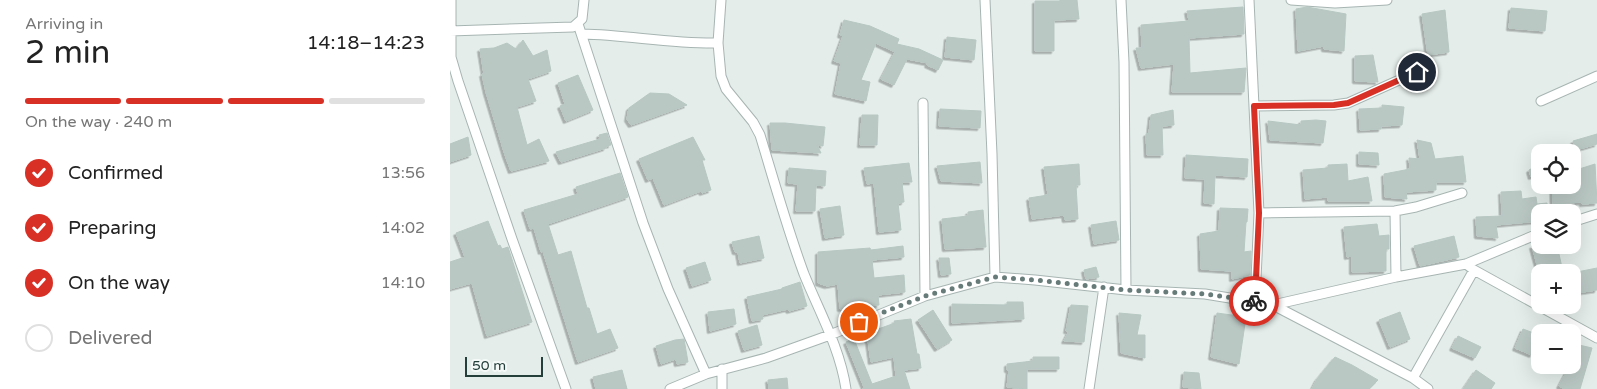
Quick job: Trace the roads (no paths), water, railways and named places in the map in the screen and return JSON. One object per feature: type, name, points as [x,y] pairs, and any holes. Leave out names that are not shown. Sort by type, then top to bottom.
[{"type":"street","points":[[451,0],[451,57],[458,81],[566,389]]},
{"type":"street","points":[[451,31],[573,27],[582,19],[584,0]]},
{"type":"street","points":[[721,0],[718,43],[721,76],[726,89],[753,122],[760,135],[790,234],[840,362],[846,389]]},
{"type":"street","points":[[985,0],[995,277]]},
{"type":"street","points":[[1121,0],[1124,62],[1126,290]]},
{"type":"street","points":[[1249,0],[1259,213],[1255,301]]},
{"type":"street","points":[[1291,0],[1335,3],[1388,0]]},
{"type":"street","points":[[578,24],[583,34],[643,223],[668,289],[706,374]]},
{"type":"street","points":[[583,34],[604,34],[693,44],[718,43]]},
{"type":"street","points":[[1254,106],[1334,105],[1348,103],[1417,72]]},
{"type":"street","points":[[1541,101],[1597,76]]},
{"type":"street","points":[[923,103],[925,296]]},
{"type":"street","points":[[1259,213],[1395,211],[1416,207],[1462,193]]},
{"type":"street","points":[[1395,211],[1396,277]]},
{"type":"street","points":[[1581,219],[1597,214]]},
{"type":"street","points":[[1273,305],[1396,277],[1466,264],[1531,237]]},
{"type":"street","points":[[1466,264],[1597,338]]},
{"type":"street","points":[[1413,378],[1474,270]]},
{"type":"street","points":[[670,389],[706,374],[766,358],[830,335],[925,296],[995,277],[1126,290],[1205,294],[1273,305],[1413,378],[1428,389]]},
{"type":"street","points":[[1089,389],[1104,287]]},
{"type":"street","points":[[722,369],[722,389]]}]
